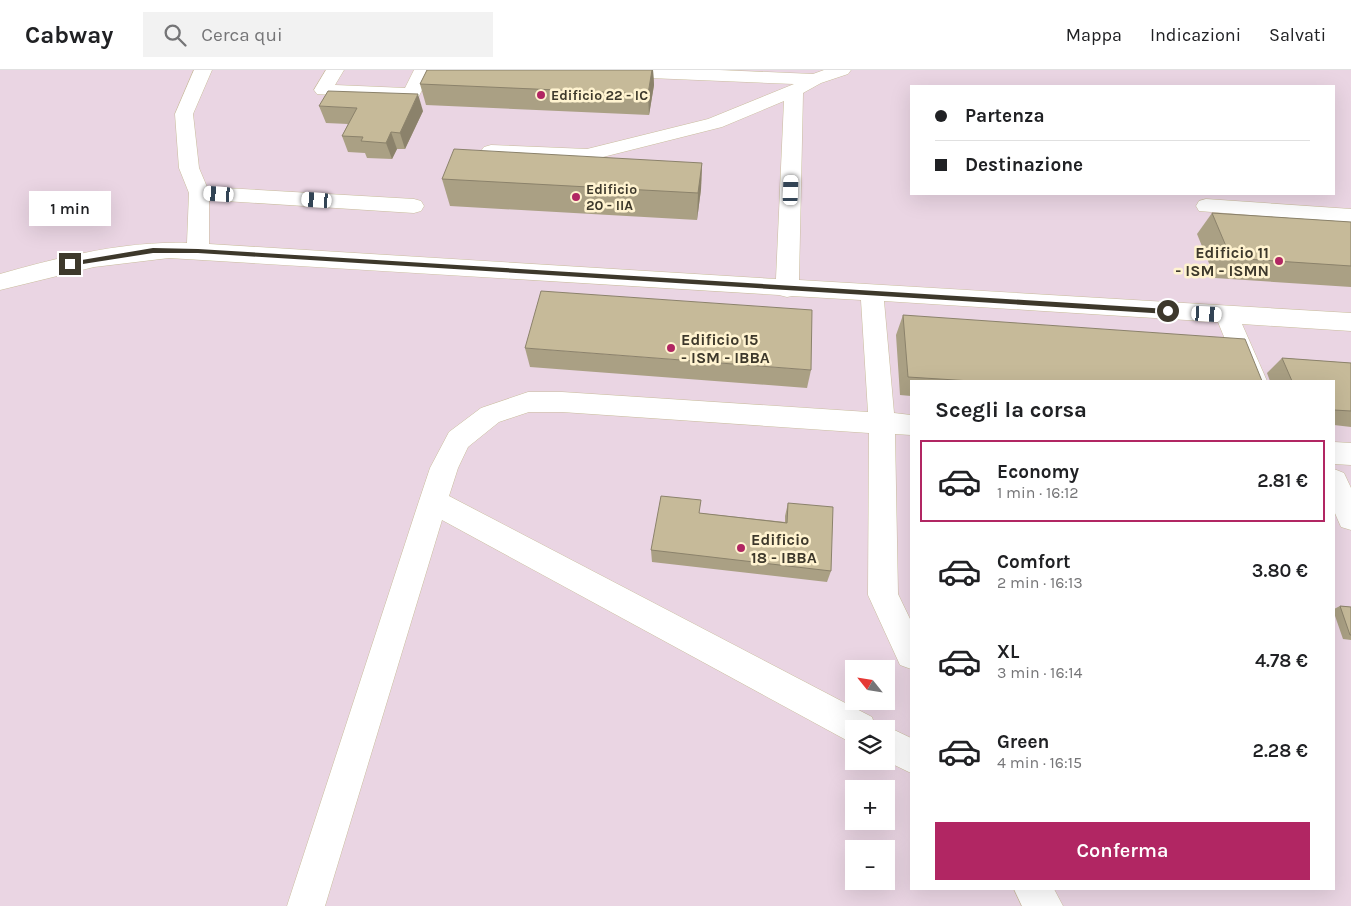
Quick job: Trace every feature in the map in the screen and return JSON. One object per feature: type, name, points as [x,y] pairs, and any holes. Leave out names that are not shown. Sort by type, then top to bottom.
[{"type":"lane","points":[[198,251],[199,193],[189,168],[184,114],[203,70]]},
{"type":"lane","points":[[335,70],[323,90],[411,94],[423,70]]},
{"type":"lane","points":[[578,70],[815,79]]},
{"type":"lane","points":[[490,151],[587,156],[715,123],[794,90],[815,79],[842,70]]},
{"type":"lane","points":[[787,289],[794,90]]},
{"type":"lane","points":[[199,193],[414,206]]},
{"type":"lane","points":[[1206,206],[1351,216]]},
{"type":"lane","points":[[0,282],[39,270],[101,258],[153,250],[198,251],[787,289],[1351,322]]},
{"type":"lane","points":[[872,294],[882,423],[883,595],[910,652]]},
{"type":"lane","points":[[1227,315],[1254,380]]},
{"type":"lane","points":[[306,906],[444,468],[458,440],[490,415],[528,402],[562,402],[910,424]]},
{"type":"lane","points":[[1335,453],[1351,454]]},
{"type":"lane","points":[[1335,483],[1351,518]]},
{"type":"lane","points":[[433,502],[845,721]]},
{"type":"lane","points":[[895,747],[910,755]]},
{"type":"lane","points":[[1033,890],[1044,906]]},
{"type":"shaded area","points":[[0,70],[1351,70],[1351,906],[0,906]]},
{"type":"building","points":[[427,70],[652,70],[648,94],[420,84]]},
{"type":"building","points":[[328,91],[418,94],[400,133],[391,132],[386,143],[361,141],[363,137],[342,136],[357,108],[319,106]]},
{"type":"building","points":[[454,149],[702,163],[698,193],[442,179]]},
{"type":"building","points":[[1212,213],[1351,222],[1351,266],[1231,258]]},
{"type":"building","name":"Edificio 15 - ISM - IBBA","points":[[541,291],[812,310],[811,370],[525,348]]},
{"type":"building","points":[[903,315],[1245,339],[1262,380],[955,380],[908,377]]},
{"type":"building","points":[[1282,358],[1351,363],[1351,411],[1335,410],[1335,380],[1292,380]]},
{"type":"building","name":"Edificio 18 - IBBA","points":[[661,496],[701,500],[699,513],[787,523],[788,503],[833,507],[831,571],[651,550]]},
{"type":"building","points":[[1340,606],[1351,607],[1351,635],[1350,635]]},
{"type":"place","name":"Edificio 22 - IC","points":[[541,95]]},
{"type":"place","name":"Edificio 20 - IIA","points":[[576,197]]},
{"type":"place","name":"Edificio 11 - ISM - ISMN","points":[[1279,261]]},
{"type":"place","name":"Edificio 15 - ISM - IBBA","points":[[671,348]]},
{"type":"place","name":"Edificio 18 - IBBA","points":[[741,548]]},
{"type":"route","points":[[70,264],[153,250],[198,251],[787,289],[1168,311]]}]
